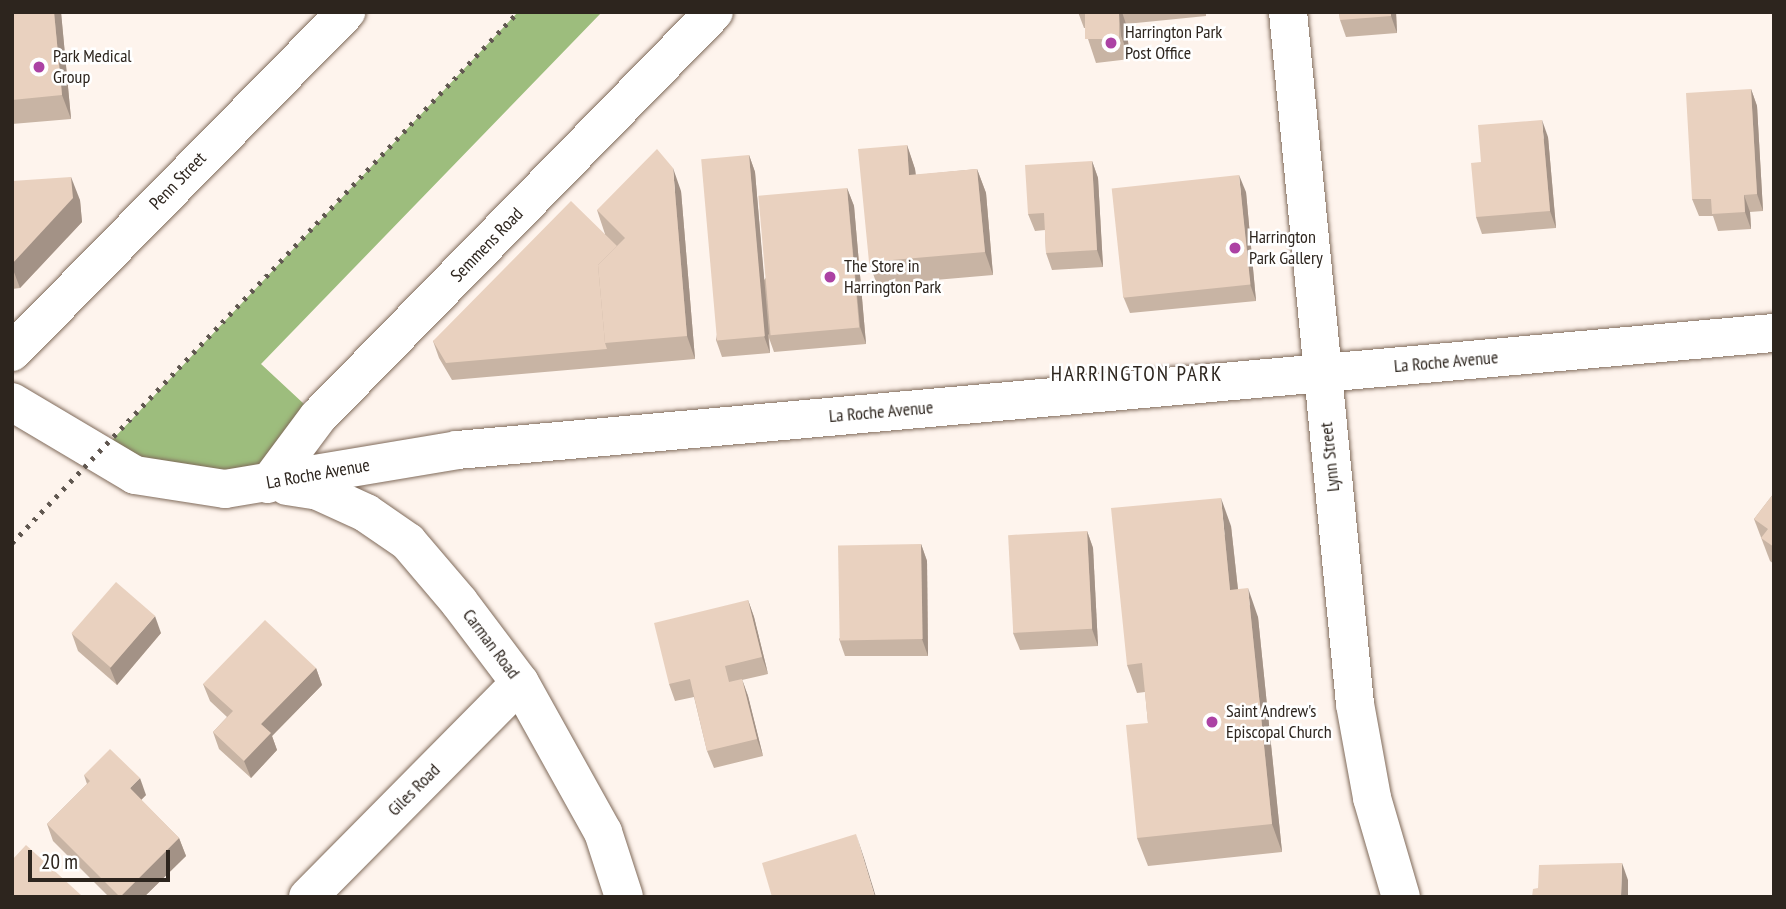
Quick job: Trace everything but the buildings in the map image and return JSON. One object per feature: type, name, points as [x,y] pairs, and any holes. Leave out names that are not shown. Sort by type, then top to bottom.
[{"type":"street","name":"Penn Street","points":[[12,352],[346,12]]},
{"type":"street","name":"Semmens Road","points":[[268,484],[318,417],[714,12]]},
{"type":"street","name":"Lynn Street","points":[[1289,12],[1355,704],[1372,798],[1401,897]]},
{"type":"street","name":"La Roche Avenue","points":[[12,402],[135,475],[225,489],[268,484],[457,450],[1774,333]]},
{"type":"street","name":"Carman Road","points":[[268,484],[318,491],[408,542],[520,683],[603,832],[624,897]]},
{"type":"street","name":"Giles Road","points":[[308,897],[520,683]]},
{"type":"green space","points":[[518,12],[602,12],[261,364],[318,417],[268,484],[97,456]]},
{"type":"railway","points":[[12,543],[518,12]]},
{"type":"place","name":"Harrington Park Post Office","points":[[1111,43]]},
{"type":"place","name":"Park Medical Group","points":[[39,67]]},
{"type":"place","name":"Harrington Park Gallery","points":[[1235,248]]},
{"type":"place","name":"The Store in Harrington Park","points":[[830,277]]},
{"type":"place","name":"Saint Andrew's Episcopal Church","points":[[1212,722]]},
{"type":"district","name":"HARRINGTON PARK","points":[[1137,374]]}]
